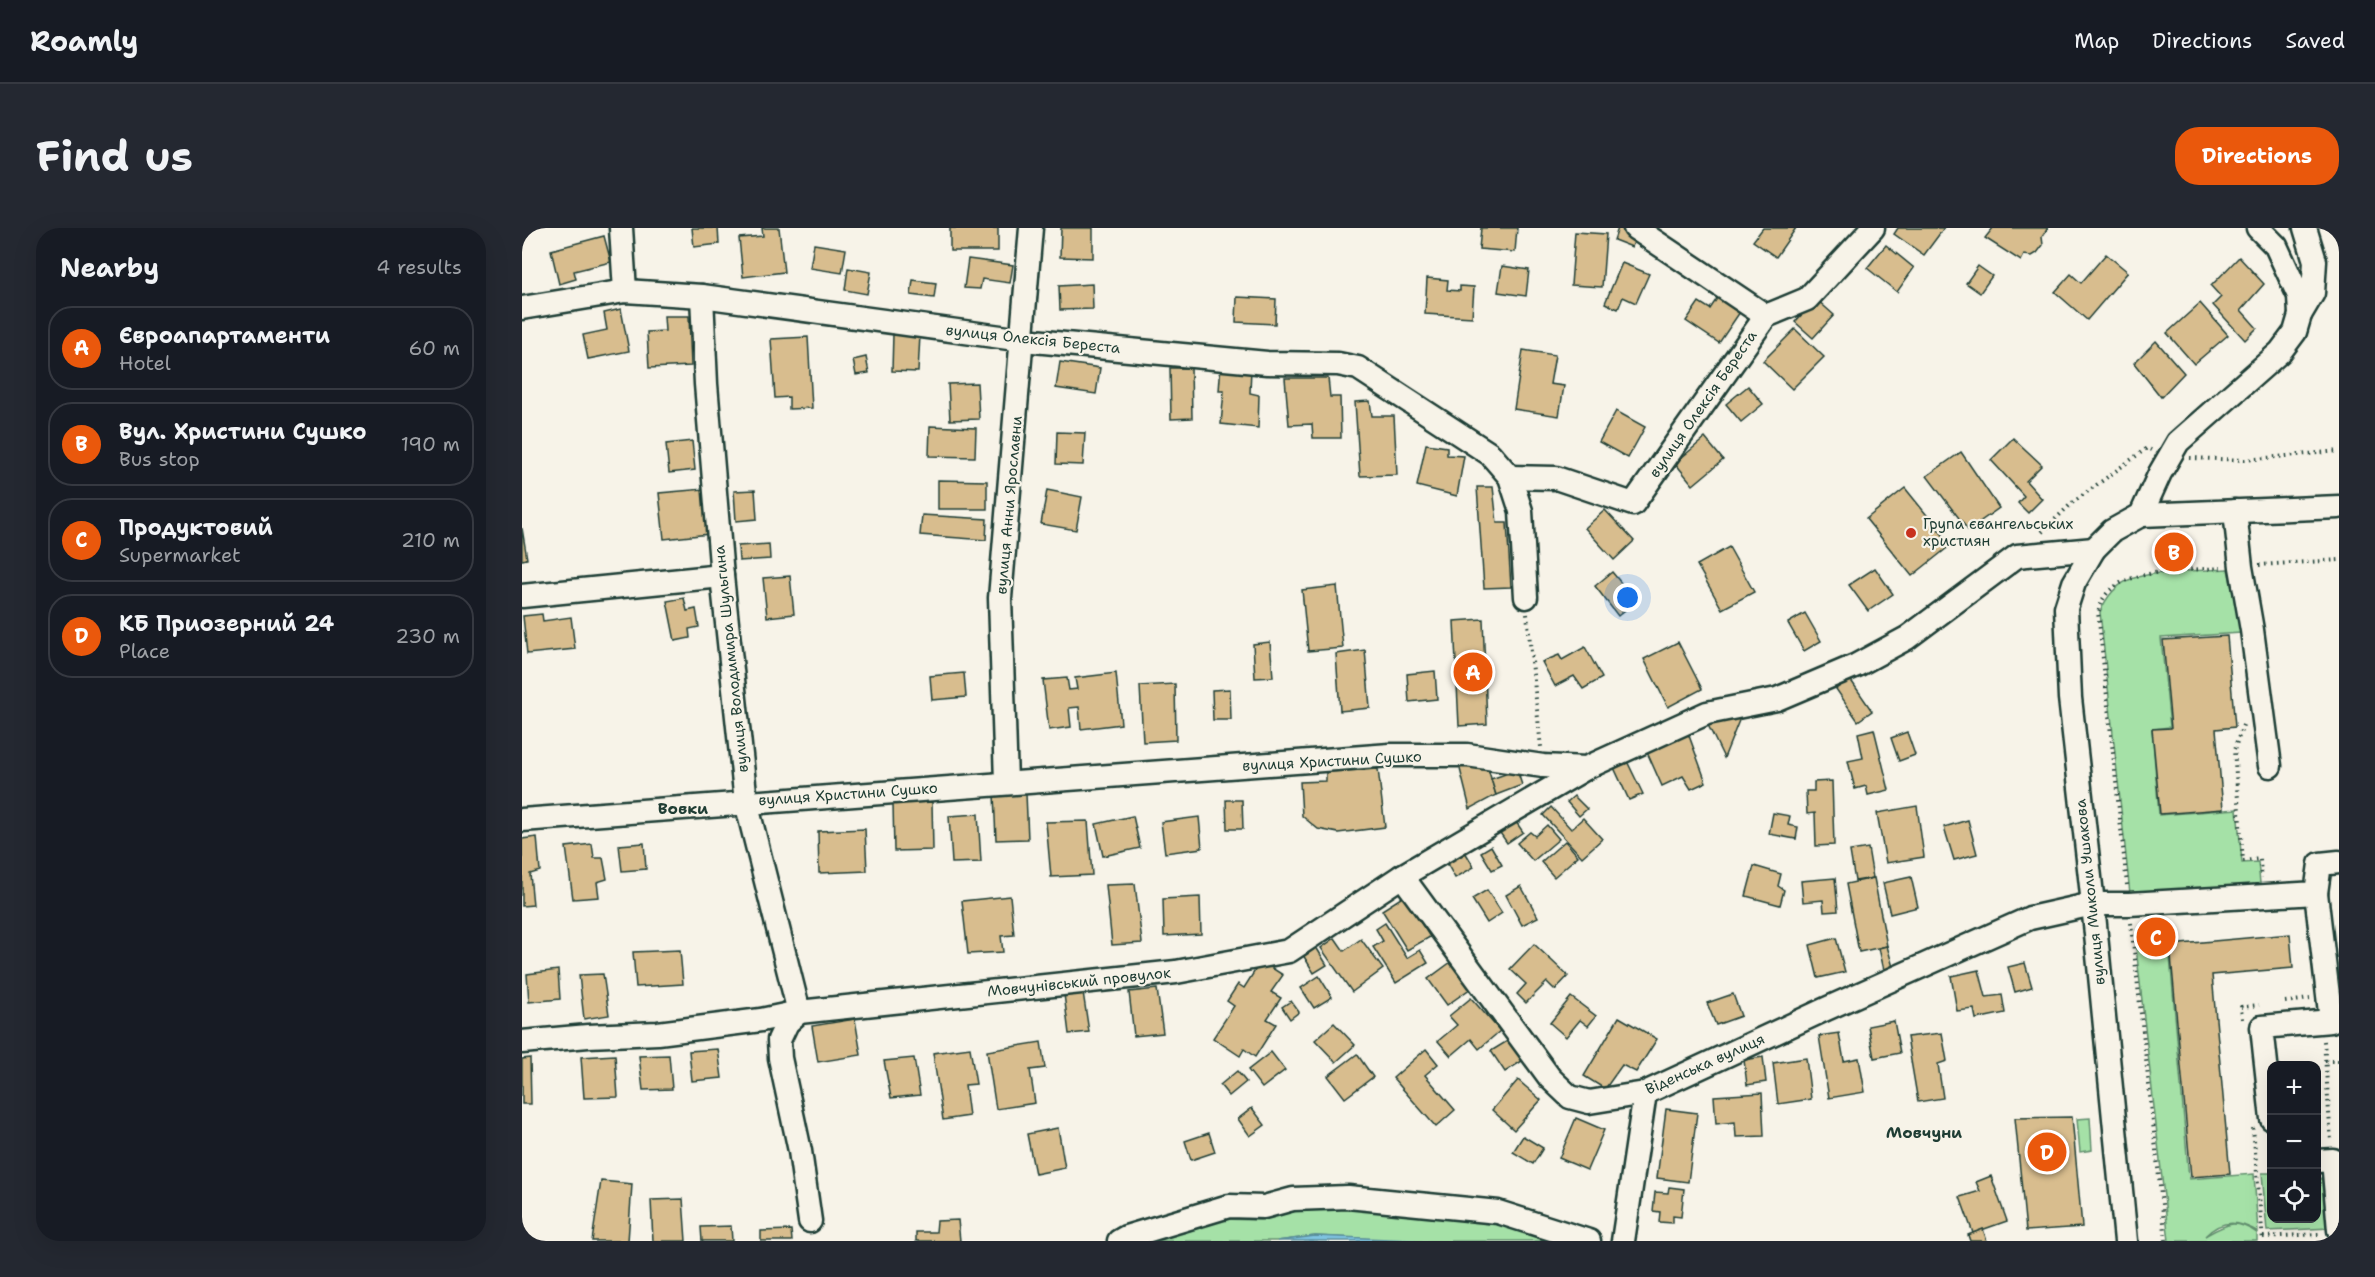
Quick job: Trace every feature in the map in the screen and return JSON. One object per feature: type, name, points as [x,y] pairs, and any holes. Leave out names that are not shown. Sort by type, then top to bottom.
[{"type":"street","points":[[621,228],[625,291]]},
{"type":"street","name":"вулиця Анни Ярославни","points":[[1006,782],[1000,598],[1031,228]]},
{"type":"street","points":[[1635,228],[1766,315]]},
{"type":"street","name":"вулиця Олексія Береста","points":[[1510,477],[1556,478],[1633,504],[1766,315],[1807,299],[1873,228]]},
{"type":"street","points":[[2258,228],[2276,246],[2288,269],[2299,296],[2300,315]]},
{"type":"street","points":[[2141,515],[2160,473],[2178,442],[2280,352],[2295,332],[2300,315],[2313,293],[2315,261],[2305,228]]},
{"type":"street","name":"вулиця Олексія Береста","points":[[522,308],[625,291],[702,296],[1023,340],[1267,363],[1338,364],[1358,368],[1490,454],[1510,477],[1521,511],[1526,597]]},
{"type":"street","name":"вулиця Володимира Шульгина","points":[[702,296],[706,384],[722,576],[746,802],[799,1012]]},
{"type":"street","points":[[2094,549],[2112,531],[2141,515],[2339,507]]},
{"type":"street","points":[[2235,511],[2270,766]]},
{"type":"street","name":"вулиця Христини Сушко","points":[[522,820],[1390,755],[1467,755],[1543,766],[1586,768],[1707,712],[1778,699],[1857,665],[1907,638],[2017,556],[2094,549]]},
{"type":"street","name":"вулиця Миколи Ушакова","points":[[2094,549],[2074,583],[2066,608],[2070,698],[2126,1241]]},
{"type":"street","points":[[522,596],[722,576]]},
{"type":"street","name":"Мовчунівський провулок","points":[[522,1042],[658,1033],[762,1020],[799,1012],[1176,972],[1289,951],[1402,876],[1586,768]]},
{"type":"street","points":[[2271,1115],[2262,1027],[2331,1021],[2316,893],[2320,864],[2339,862]]},
{"type":"street","name":"Віденська вулиця","points":[[1402,876],[1550,1078],[1570,1097],[1589,1102],[1645,1093],[2030,918],[2093,904],[2316,893]]},
{"type":"street","points":[[799,1012],[787,1023],[779,1040],[780,1059],[800,1151],[810,1221]]},
{"type":"street","points":[[1623,1241],[1645,1093]]},
{"type":"street","points":[[2329,1155],[2334,1232]]},
{"type":"street","points":[[1119,1241],[1229,1206],[1264,1207],[1293,1198],[1348,1197],[1498,1212],[1589,1241]]},
{"type":"path","points":[[1526,597],[1543,766]]},
{"type":"path","points":[[2242,841],[2243,861],[2260,859],[2261,873]]},
{"type":"path","points":[[2322,1021],[2329,1155]]},
{"type":"path","points":[[2325,1061],[2339,1061]]},
{"type":"path","points":[[2256,1164],[2263,1239],[2334,1232]]},
{"type":"green space","points":[[2228,569],[2241,633],[2161,638],[2170,727],[2152,729],[2159,815],[2237,809],[2242,863],[2258,862],[2261,894],[2131,903],[2100,612],[2112,592],[2131,579],[2165,572]]},
{"type":"green space","points":[[2169,945],[2189,1179],[2254,1174],[2258,1232],[2244,1225],[2230,1223],[2211,1230],[2205,1236],[2230,1224],[2236,1224],[2257,1233],[2257,1241],[2169,1241],[2136,947]]},
{"type":"green space","points":[[2090,1118],[2092,1150],[2080,1152],[2077,1119]]},
{"type":"green space","points":[[2262,1173],[2267,1173],[2267,1223],[2321,1223],[2321,1179],[2326,1192],[2330,1228],[2267,1231]]},
{"type":"green space","points":[[1353,1208],[1493,1220],[1559,1241],[1415,1241],[1315,1236],[1277,1241],[1152,1241],[1221,1219],[1260,1220],[1301,1210]]},
{"type":"water","points":[[1315,1236],[1413,1240],[1415,1241],[1277,1241]]},
{"type":"building","points":[[692,228],[718,228],[719,244],[694,247]]},
{"type":"building","points":[[762,228],[779,228],[784,272],[743,277],[739,238],[763,236]]},
{"type":"building","points":[[950,228],[998,228],[998,251],[950,251]]},
{"type":"building","points":[[1061,228],[1093,228],[1093,258],[1060,257]]},
{"type":"building","points":[[1481,228],[1517,228],[1515,252],[1479,249]]},
{"type":"building","points":[[1618,228],[1638,231],[1632,247],[1614,240]]},
{"type":"building","points":[[1763,228],[1796,228],[1776,257],[1753,241]]},
{"type":"building","points":[[1898,228],[1944,228],[1924,255],[1894,234]]},
{"type":"building","points":[[1993,228],[2048,228],[2042,237],[2043,245],[2037,253],[2032,256],[2024,255],[2021,261],[1985,238]]},
{"type":"building","points":[[1575,232],[1606,234],[1602,287],[1571,285]]},
{"type":"building","points":[[604,236],[611,262],[574,271],[576,279],[559,284],[551,250]]},
{"type":"building","points":[[814,244],[846,249],[842,273],[810,268]]},
{"type":"building","points":[[1886,245],[1914,268],[1897,292],[1867,268]]},
{"type":"building","points":[[2106,254],[2128,272],[2087,320],[2055,292],[2071,274],[2081,283]]},
{"type":"building","points":[[2239,257],[2264,284],[2241,310],[2257,328],[2245,340],[2213,305],[2221,297],[2211,286]]},
{"type":"building","points":[[968,259],[1013,265],[1010,283],[982,279],[980,289],[964,288]]},
{"type":"building","points":[[1622,263],[1649,274],[1636,303],[1623,297],[1618,309],[1605,303]]},
{"type":"building","points":[[1502,266],[1529,270],[1526,296],[1498,292]]},
{"type":"building","points":[[1978,266],[1992,276],[1980,293],[1966,283]]},
{"type":"building","points":[[848,268],[871,272],[867,294],[845,290]]},
{"type":"building","points":[[1427,278],[1448,280],[1447,290],[1460,291],[1460,286],[1474,287],[1472,317],[1425,314]]},
{"type":"building","points":[[913,280],[936,283],[934,298],[911,295]]},
{"type":"building","points":[[1092,284],[1093,309],[1060,310],[1059,286]]},
{"type":"building","points":[[1237,297],[1276,299],[1275,324],[1236,322]]},
{"type":"building","points":[[1718,297],[1740,312],[1719,343],[1686,321],[1699,302],[1710,309]]},
{"type":"building","points":[[1816,299],[1834,315],[1813,338],[1795,322]]},
{"type":"building","points":[[2200,303],[2228,335],[2194,364],[2167,333]]},
{"type":"building","points":[[621,309],[629,351],[588,359],[583,335],[607,330],[604,313]]},
{"type":"building","points":[[664,316],[689,316],[691,366],[649,368],[647,332],[665,331]]},
{"type":"building","points":[[1795,329],[1824,357],[1792,389],[1763,361]]},
{"type":"building","points":[[893,334],[920,335],[918,372],[892,371]]},
{"type":"building","points":[[808,337],[812,408],[789,409],[789,397],[775,398],[771,339]]},
{"type":"building","points":[[2156,341],[2184,373],[2161,397],[2134,363]]},
{"type":"building","points":[[1523,350],[1555,355],[1550,384],[1564,386],[1559,416],[1514,409]]},
{"type":"building","points":[[866,357],[869,373],[856,375],[853,360]]},
{"type":"building","points":[[1060,362],[1100,368],[1096,394],[1056,388]]},
{"type":"building","points":[[1221,364],[1251,368],[1250,393],[1259,395],[1258,428],[1221,424],[1224,391],[1219,391]]},
{"type":"building","points":[[1170,368],[1191,368],[1192,418],[1171,419]]},
{"type":"building","points":[[1285,378],[1328,378],[1330,397],[1340,397],[1341,438],[1313,438],[1312,424],[1289,425]]},
{"type":"building","points":[[977,383],[979,419],[950,420],[948,384]]},
{"type":"building","points":[[1748,386],[1763,404],[1741,422],[1726,404]]},
{"type":"building","points":[[1370,401],[1372,416],[1394,416],[1397,475],[1360,476],[1355,402]]},
{"type":"building","points":[[1616,411],[1645,427],[1628,458],[1599,442]]},
{"type":"building","points":[[930,426],[976,428],[975,457],[929,456]]},
{"type":"building","points":[[1057,432],[1085,433],[1083,465],[1056,464]]},
{"type":"building","points":[[1705,438],[1723,460],[1693,485],[1675,463]]},
{"type":"building","points":[[2013,438],[2042,465],[2026,481],[2042,499],[2028,513],[2018,503],[2024,496],[1991,460]]},
{"type":"building","points":[[692,441],[695,470],[669,473],[666,444]]},
{"type":"building","points":[[1426,444],[1447,447],[1447,455],[1464,456],[1457,496],[1417,486]]},
{"type":"building","points":[[1961,452],[1999,508],[1968,530],[1927,476]]},
{"type":"building","points":[[938,480],[987,481],[987,509],[938,509]]},
{"type":"building","points":[[1477,487],[1493,487],[1497,523],[1507,523],[1511,587],[1484,588]]},
{"type":"building","points":[[1905,488],[1951,545],[1912,576],[1866,519]]},
{"type":"building","points":[[704,489],[709,534],[664,539],[659,493]]},
{"type":"building","points":[[755,490],[757,519],[736,521],[734,491]]},
{"type":"building","points":[[1047,490],[1082,497],[1076,530],[1041,524]]},
{"type":"building","points":[[1605,510],[1634,541],[1614,560],[1585,528]]},
{"type":"building","points":[[922,515],[987,519],[986,540],[920,535]]},
{"type":"building","points":[[522,528],[527,559],[522,560]]},
{"type":"building","points":[[769,544],[770,559],[739,561],[738,546]]},
{"type":"building","points":[[1729,547],[1754,592],[1722,609],[1697,565]]},
{"type":"building","points":[[1875,568],[1893,594],[1868,611],[1849,585]]},
{"type":"building","points":[[1612,572],[1636,601],[1618,616],[1595,586]]},
{"type":"building","points":[[790,576],[794,614],[767,617],[763,578]]},
{"type":"building","points":[[1337,586],[1343,648],[1308,651],[1302,590]]},
{"type":"building","points":[[684,598],[687,611],[696,609],[699,627],[689,629],[690,638],[675,641],[667,601]]},
{"type":"building","points":[[1805,613],[1821,641],[1804,651],[1788,623]]},
{"type":"building","points":[[542,614],[543,621],[571,617],[575,649],[527,654],[523,616]]},
{"type":"building","points":[[1483,619],[1487,724],[1459,726],[1454,621]]},
{"type":"building","points":[[2227,636],[2235,727],[2216,729],[2223,809],[2160,814],[2152,729],[2171,728],[2163,640]]},
{"type":"building","points":[[1270,642],[1273,677],[1255,678],[1253,644]]},
{"type":"building","points":[[1678,642],[1702,689],[1668,707],[1644,659]]},
{"type":"building","points":[[1585,647],[1602,678],[1583,689],[1574,676],[1555,686],[1542,662],[1559,655],[1562,660]]},
{"type":"building","points":[[1365,650],[1370,708],[1340,711],[1336,654]]},
{"type":"building","points":[[1435,671],[1437,699],[1409,702],[1407,674]]},
{"type":"building","points":[[964,673],[966,697],[932,700],[930,676]]},
{"type":"building","points":[[1116,673],[1121,724],[1081,729],[1079,707],[1069,708],[1071,727],[1049,730],[1043,680],[1067,678],[1069,690],[1077,689],[1075,678]]},
{"type":"building","points":[[1850,679],[1872,711],[1858,721],[1836,689]]},
{"type":"building","points":[[1175,684],[1176,740],[1143,742],[1140,686]]},
{"type":"building","points":[[1230,689],[1231,720],[1213,720],[1212,690]]},
{"type":"building","points":[[1742,713],[1724,758],[1708,725]]},
{"type":"building","points":[[1874,729],[1889,790],[1868,795],[1866,786],[1855,789],[1848,761],[1863,758],[1858,733]]},
{"type":"building","points":[[1907,732],[1915,755],[1899,761],[1891,738]]},
{"type":"building","points":[[1688,733],[1706,782],[1691,789],[1683,776],[1662,786],[1646,750]]},
{"type":"building","points":[[1624,755],[1643,794],[1629,800],[1611,761]]},
{"type":"building","points":[[1459,765],[1487,765],[1496,795],[1470,809]]},
{"type":"building","points":[[1378,769],[1385,827],[1338,833],[1318,829],[1302,816],[1300,782],[1326,781],[1326,772]]},
{"type":"building","points":[[1517,770],[1522,785],[1496,795],[1491,779]]},
{"type":"building","points":[[1832,781],[1834,845],[1816,846],[1815,813],[1807,814],[1806,791],[1814,791],[1814,782]]},
{"type":"building","points":[[994,794],[1026,794],[1028,839],[996,840]]},
{"type":"building","points":[[1574,796],[1587,809],[1579,816],[1567,802]]},
{"type":"building","points":[[1226,800],[1242,800],[1243,829],[1227,829]]},
{"type":"building","points":[[932,802],[933,850],[894,851],[893,803]]},
{"type":"building","points":[[1917,806],[1924,857],[1886,863],[1877,813]]},
{"type":"building","points":[[1551,807],[1571,829],[1583,818],[1602,839],[1582,857],[1543,815]]},
{"type":"building","points":[[1773,813],[1790,816],[1788,825],[1798,827],[1796,839],[1769,834]]},
{"type":"building","points":[[978,814],[981,862],[952,863],[949,816]]},
{"type":"building","points":[[1133,816],[1140,848],[1103,856],[1096,824]]},
{"type":"building","points":[[1512,816],[1523,832],[1507,843],[1496,827]]},
{"type":"building","points":[[1199,817],[1202,848],[1165,853],[1161,822]]},
{"type":"building","points":[[1968,820],[1977,854],[1954,860],[1944,827]]},
{"type":"building","points":[[1088,821],[1092,875],[1051,877],[1046,822]]},
{"type":"building","points":[[1547,825],[1559,839],[1533,861],[1517,843],[1530,832],[1535,836]]},
{"type":"building","points":[[865,829],[867,871],[819,873],[818,831]]},
{"type":"building","points":[[537,837],[540,871],[530,874],[533,905],[522,906],[522,839]]},
{"type":"building","points":[[1565,841],[1578,856],[1554,877],[1541,862]]},
{"type":"building","points":[[644,843],[646,869],[622,871],[619,845]]},
{"type":"building","points":[[592,844],[594,858],[603,858],[607,879],[597,882],[599,897],[573,899],[566,847]]},
{"type":"building","points":[[1491,846],[1502,865],[1492,870],[1481,852]]},
{"type":"building","points":[[1868,848],[1873,878],[1855,881],[1850,851]]},
{"type":"building","points":[[1464,850],[1474,867],[1455,878],[1445,860]]},
{"type":"building","points":[[1754,866],[1781,874],[1778,886],[1784,890],[1780,905],[1746,896]]},
{"type":"building","points":[[1911,877],[1918,907],[1890,914],[1883,883]]},
{"type":"building","points":[[1835,878],[1838,911],[1824,912],[1823,900],[1803,902],[1801,881]]},
{"type":"building","points":[[1874,878],[1887,946],[1859,952],[1846,884]]},
{"type":"building","points":[[1135,884],[1142,943],[1112,945],[1106,885]]},
{"type":"building","points":[[1521,886],[1538,917],[1522,925],[1506,895]]},
{"type":"building","points":[[1487,890],[1502,913],[1487,923],[1472,899]]},
{"type":"building","points":[[1010,896],[1014,935],[1001,936],[1003,952],[968,954],[962,901]]},
{"type":"building","points":[[1404,896],[1430,937],[1407,950],[1382,910]]},
{"type":"building","points":[[1200,897],[1201,934],[1164,936],[1163,899]]},
{"type":"building","points":[[1385,923],[1407,958],[1420,950],[1428,963],[1396,983],[1373,947],[1383,941],[1376,929]]},
{"type":"building","points":[[2166,928],[2168,944],[2147,946],[2145,930]]},
{"type":"building","points":[[2290,934],[2293,968],[2212,975],[2230,1174],[2191,1177],[2170,945]]},
{"type":"building","points":[[1335,938],[1344,951],[1361,939],[1383,969],[1352,992],[1321,948]]},
{"type":"building","points":[[1836,938],[1845,972],[1818,978],[1810,945]]},
{"type":"building","points":[[1534,944],[1568,976],[1555,990],[1547,982],[1526,1003],[1517,994],[1526,984],[1510,969]]},
{"type":"building","points":[[1887,946],[1893,967],[1884,970],[1879,948]]},
{"type":"building","points":[[1316,947],[1327,965],[1314,973],[1303,955]]},
{"type":"building","points":[[680,950],[683,984],[636,987],[633,952]]},
{"type":"building","points":[[1261,961],[1283,975],[1271,992],[1281,998],[1267,1019],[1276,1024],[1255,1057],[1244,1049],[1240,1056],[1213,1038],[1234,1006],[1227,1001],[1238,984],[1244,988]]},
{"type":"building","points":[[1451,962],[1471,988],[1447,1005],[1428,979]]},
{"type":"building","points":[[2025,963],[2032,987],[2015,992],[2008,967]]},
{"type":"building","points":[[558,970],[560,999],[529,1002],[527,974]]},
{"type":"building","points":[[1979,970],[1986,997],[2002,995],[2005,1013],[1976,1019],[1974,1009],[1957,1011],[1951,976]]},
{"type":"building","points":[[603,974],[609,1015],[584,1019],[579,975]]},
{"type":"building","points":[[1319,976],[1332,997],[1314,1008],[1301,988]]},
{"type":"building","points":[[1157,989],[1163,1033],[1134,1036],[1129,992]]},
{"type":"building","points":[[1083,992],[1089,1032],[1069,1034],[1064,994]]},
{"type":"building","points":[[1733,994],[1741,1016],[1716,1025],[1707,1003]]},
{"type":"building","points":[[1571,997],[1596,1016],[1588,1026],[1580,1020],[1566,1037],[1550,1023]]},
{"type":"building","points":[[1471,998],[1500,1031],[1479,1049],[1471,1039],[1451,1056],[1438,1041],[1457,1025],[1449,1016]]},
{"type":"building","points":[[1291,1001],[1299,1012],[1290,1019],[1282,1007]]},
{"type":"building","points":[[1619,1017],[1657,1039],[1636,1072],[1622,1065],[1605,1089],[1584,1076]]},
{"type":"building","points":[[855,1019],[861,1055],[818,1062],[812,1026]]},
{"type":"building","points":[[1894,1021],[1900,1053],[1874,1058],[1868,1026]]},
{"type":"building","points":[[1334,1023],[1355,1045],[1336,1062],[1315,1040]]},
{"type":"building","points":[[1839,1033],[1844,1061],[1859,1058],[1865,1092],[1829,1098],[1819,1036]]},
{"type":"building","points":[[1942,1033],[1947,1061],[1938,1064],[1943,1098],[1918,1102],[1907,1037]]},
{"type":"building","points":[[1509,1040],[1522,1061],[1505,1072],[1491,1051]]},
{"type":"building","points":[[1041,1042],[1045,1068],[1030,1070],[1035,1103],[996,1109],[987,1051]]},
{"type":"building","points":[[970,1048],[976,1084],[965,1085],[969,1116],[943,1120],[933,1053]]},
{"type":"building","points":[[718,1049],[722,1078],[692,1081],[689,1051]]},
{"type":"building","points":[[1426,1049],[1438,1064],[1425,1075],[1455,1110],[1436,1127],[1393,1078]]},
{"type":"building","points":[[1271,1052],[1285,1070],[1262,1088],[1248,1070]]},
{"type":"building","points":[[1357,1054],[1373,1077],[1345,1098],[1328,1076]]},
{"type":"building","points":[[615,1055],[618,1097],[584,1098],[581,1057]]},
{"type":"building","points":[[669,1055],[672,1089],[643,1090],[639,1056]]},
{"type":"building","points":[[1763,1057],[1766,1082],[1747,1085],[1744,1060]]},
{"type":"building","points":[[530,1058],[531,1104],[522,1104],[522,1059]]},
{"type":"building","points":[[914,1058],[920,1095],[891,1098],[884,1061]]},
{"type":"building","points":[[1806,1058],[1811,1099],[1778,1104],[1773,1063]]},
{"type":"building","points":[[1237,1071],[1246,1082],[1229,1096],[1220,1085]]},
{"type":"building","points":[[1518,1080],[1541,1100],[1514,1130],[1492,1110]]},
{"type":"building","points":[[1762,1093],[1764,1136],[1736,1137],[1735,1122],[1716,1124],[1714,1096]]},
{"type":"building","points":[[1252,1108],[1265,1125],[1250,1136],[1238,1119]]},
{"type":"building","points":[[1666,1109],[1697,1113],[1688,1182],[1657,1178]]},
{"type":"building","points":[[2072,1117],[2082,1227],[2026,1231],[2015,1118]]},
{"type":"building","points":[[1576,1118],[1604,1130],[1587,1170],[1559,1158]]},
{"type":"building","points":[[1058,1128],[1065,1168],[1035,1174],[1027,1134]]},
{"type":"building","points":[[1209,1133],[1215,1152],[1191,1160],[1185,1141]]},
{"type":"building","points":[[1523,1136],[1543,1148],[1533,1164],[1513,1152]]},
{"type":"building","points":[[1991,1176],[2007,1221],[1973,1233],[1960,1197],[1980,1191],[1976,1182]]},
{"type":"building","points":[[601,1181],[632,1184],[628,1241],[592,1241]]},
{"type":"building","points":[[1669,1187],[1684,1189],[1681,1217],[1673,1216],[1673,1223],[1659,1222],[1660,1212],[1653,1211],[1655,1192],[1668,1193]]},
{"type":"building","points":[[683,1199],[686,1241],[653,1241],[651,1200]]},
{"type":"building","points":[[958,1220],[960,1241],[916,1241],[916,1232],[936,1232],[937,1221]]},
{"type":"building","points":[[731,1226],[732,1241],[702,1241],[701,1227]]},
{"type":"building","points":[[1983,1229],[1987,1241],[1970,1241],[1968,1235]]},
{"type":"building","points":[[791,1230],[792,1241],[761,1241],[761,1231]]},
{"type":"place","name":"Група євангельських християн","points":[[1911,533]]},
{"type":"place","name":"Вул. Христини Сушко","points":[[2174,552]]},
{"type":"place","name":"Євроапартаменти","points":[[1473,672]]},
{"type":"place","name":"Продуктовий","points":[[2156,937]]},
{"type":"place","name":"КБ Приозерний 24","points":[[2047,1152]]},
{"type":"district","name":"Вовки","points":[[683,808]]},
{"type":"district","name":"Мовчуни","points":[[1924,1132]]}]
